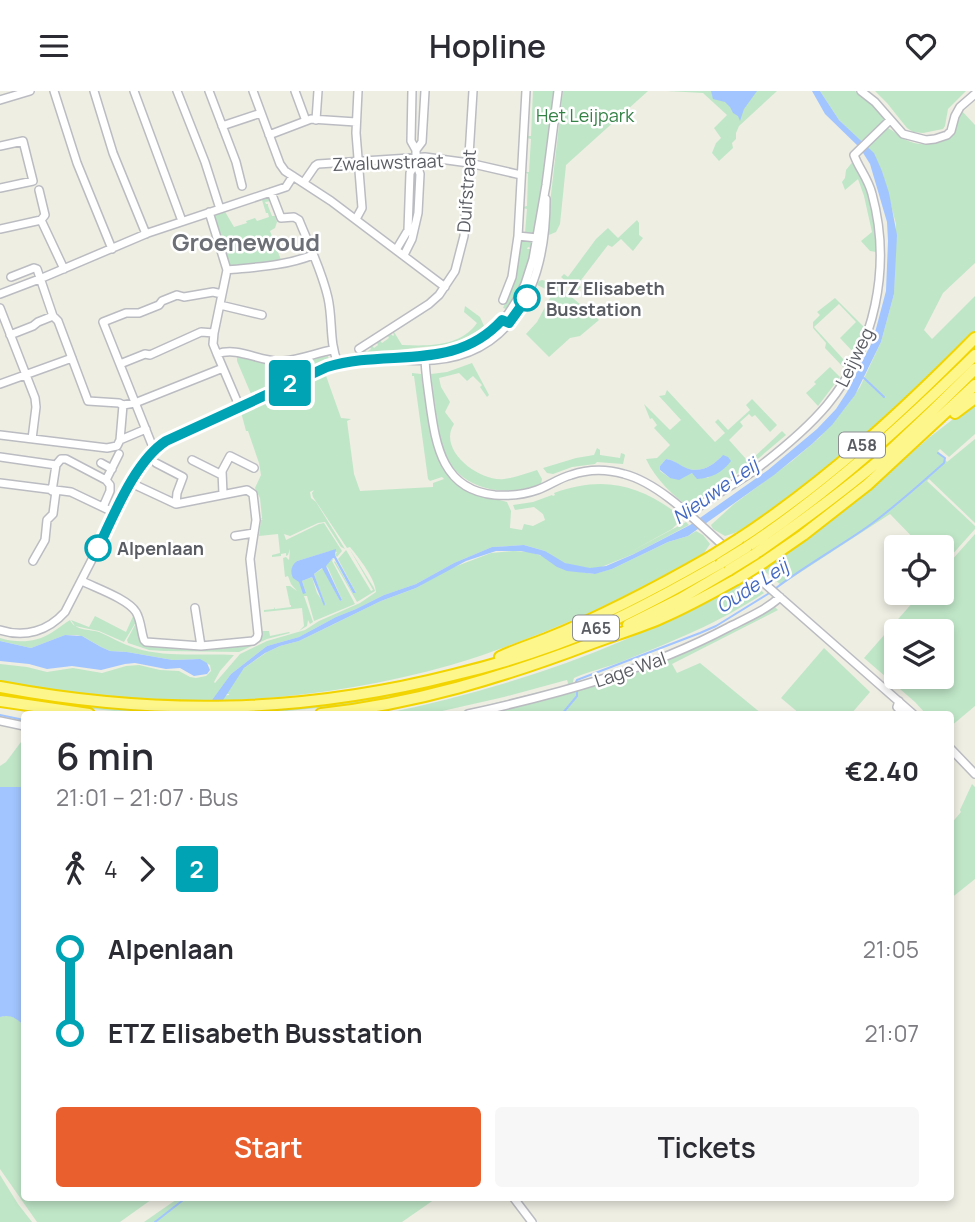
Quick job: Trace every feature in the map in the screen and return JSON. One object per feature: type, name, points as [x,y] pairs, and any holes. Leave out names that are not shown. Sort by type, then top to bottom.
[{"type":"highway","name":"A58","points":[[344,711],[452,690],[498,677],[665,617],[704,597],[725,567],[752,550],[798,498],[845,460],[975,338]]},
{"type":"highway","points":[[752,550],[890,436],[975,355]]},
{"type":"highway","points":[[752,550],[817,510],[860,476],[975,369]]},
{"type":"highway","name":"A58","points":[[0,687],[103,703],[225,708],[292,704],[355,696],[462,673],[546,639],[666,582],[725,567],[752,550],[803,535],[856,494],[975,385]]},
{"type":"highway","name":"A58","points":[[919,439],[975,398]]},
{"type":"highway","points":[[0,701],[68,711]]},
{"type":"street","points":[[0,100],[30,91]]},
{"type":"street","points":[[54,91],[77,163],[112,249]]},
{"type":"street","points":[[94,91],[113,153],[146,234]]},
{"type":"street","points":[[134,91],[182,221]]},
{"type":"street","points":[[177,91],[205,162],[219,209]]},
{"type":"street","points":[[209,91],[236,162],[244,193]]},
{"type":"street","points":[[253,91],[285,171],[356,219],[445,287],[422,310],[359,349]]},
{"type":"street","points":[[295,91],[306,121]]},
{"type":"street","points":[[316,120],[318,91]]},
{"type":"street","points":[[356,219],[362,208],[357,161],[358,91]]},
{"type":"street","points":[[404,255],[412,239],[418,213],[420,174],[411,141],[412,91]]},
{"type":"street","points":[[396,250],[408,230],[410,173],[422,142],[425,91]]},
{"type":"street","name":"Duifstraat","points":[[445,287],[455,271],[463,241],[473,91]]},
{"type":"street","points":[[503,300],[512,277],[518,236],[526,91]]},
{"type":"street","points":[[425,362],[481,339],[497,326],[517,300],[533,259],[558,91]]},
{"type":"street","points":[[860,91],[875,102],[898,131],[908,137],[926,140],[942,138],[951,131],[960,107],[975,94]]},
{"type":"street","points":[[222,126],[261,113]]},
{"type":"street","name":"Leijweg","points":[[690,516],[755,469],[806,427],[840,387],[862,348],[876,304],[881,256],[878,220],[872,193],[866,175],[854,157],[890,120]]},
{"type":"street","points":[[270,135],[306,121],[356,122]]},
{"type":"street","points":[[0,146],[23,141],[33,181],[0,188]]},
{"type":"street","name":"Zwaluwstraat","points":[[304,182],[318,164],[416,157],[470,163],[521,175]]},
{"type":"street","points":[[0,293],[146,234],[219,209],[244,193],[271,193],[286,187],[293,176]]},
{"type":"street","points":[[0,630],[27,633],[44,628],[54,623],[69,607],[139,468],[154,450],[166,441],[338,363],[381,358],[425,362],[457,357],[479,347],[503,329],[524,303],[537,274],[546,213],[546,185]]},
{"type":"street","points":[[0,229],[41,220],[45,215],[39,190]]},
{"type":"street","points":[[271,193],[283,219],[294,217],[299,220],[313,255],[327,294],[332,326],[332,350],[338,363]]},
{"type":"street","points":[[209,212],[227,270],[213,344],[240,408]]},
{"type":"street","points":[[41,220],[64,269]]},
{"type":"street","points":[[518,236],[537,238]]},
{"type":"street","points":[[227,270],[276,265],[313,255]]},
{"type":"street","points":[[11,277],[37,269],[88,401],[123,405],[135,403],[223,368]]},
{"type":"street","points":[[154,450],[103,322],[126,313],[139,313],[177,295],[184,297],[213,292],[222,294]]},
{"type":"street","points":[[220,306],[262,315]]},
{"type":"street","points":[[0,308],[36,402],[32,439]]},
{"type":"street","points":[[10,335],[53,316]]},
{"type":"street","points":[[120,364],[145,354],[150,355],[201,332],[214,334]]},
{"type":"street","points":[[217,354],[225,351],[236,352],[281,362],[332,350]]},
{"type":"street","points":[[0,384],[72,358]]},
{"type":"street","points":[[425,362],[438,450],[452,475],[462,484],[486,494],[510,496],[536,491],[570,475],[587,471],[623,473],[638,478],[690,516],[910,711]]},
{"type":"street","points":[[0,435],[107,448],[117,446],[123,405]]},
{"type":"street","points":[[120,440],[146,429]]},
{"type":"street","points":[[106,480],[119,454]]},
{"type":"street","points":[[223,494],[222,475],[230,456],[254,468]]},
{"type":"street","points":[[0,457],[56,465]]},
{"type":"street","points":[[33,561],[45,540],[47,520],[53,514],[56,465],[61,459],[66,459],[106,480],[110,491],[103,507]]},
{"type":"street","points":[[192,460],[222,475]]},
{"type":"street","points":[[101,463],[112,468]]},
{"type":"street","points":[[156,463],[183,477],[176,504]]},
{"type":"street","points":[[82,581],[127,604],[135,611],[146,642],[201,646],[253,641],[257,638],[250,559],[256,520],[252,492],[247,490],[176,504],[131,483]]},
{"type":"street","points":[[0,484],[71,492],[115,513]]},
{"type":"street","points":[[235,536],[254,533]]},
{"type":"street","name":"Lage Wal","points":[[480,711],[576,687],[694,645],[769,606],[775,592]]},
{"type":"street","points":[[195,607],[201,646]]},
{"type":"street","points":[[899,701],[897,707],[901,711]]},
{"type":"street","points":[[0,720],[21,725]]},
{"type":"street","points":[[954,752],[975,774]]},
{"type":"street","points":[[516,1201],[532,1222]]},
{"type":"green space","points":[[533,91],[555,91],[536,233],[525,233],[527,209],[523,207],[527,206],[528,174],[525,172],[529,172],[531,139],[527,136],[531,136]]},
{"type":"green space","name":"Het Leijpark","points":[[563,91],[648,91],[566,165],[560,224],[556,232],[549,235],[547,229]]},
{"type":"green space","name":"Het Leijpark","points":[[667,91],[777,91],[739,126],[736,139],[732,143],[733,148],[719,161],[712,153],[721,138],[714,128],[727,115],[703,93]]},
{"type":"green space","points":[[820,91],[855,91],[872,103],[887,119],[863,143],[839,120]]},
{"type":"green space","points":[[875,91],[966,91],[948,109],[943,129],[923,133],[907,128]]},
{"type":"green space","points":[[961,110],[975,125],[975,263],[943,293],[924,330],[932,339],[975,296],[975,332],[841,457],[744,530],[725,536],[711,525],[819,438],[860,387],[881,342],[894,294],[896,224],[882,171],[867,146],[887,128],[912,142],[939,143],[954,132]]},
{"type":"green space","points":[[854,160],[872,200],[878,250],[876,252],[870,251],[861,241],[872,232],[858,179],[845,190],[842,182],[846,170]]},
{"type":"green space","points":[[268,198],[271,201],[265,202],[277,222],[275,228],[270,231],[281,260],[228,268],[212,214],[224,210],[234,227],[255,218],[257,221],[269,217],[262,200]]},
{"type":"green space","points":[[637,220],[639,235],[643,238],[633,251],[621,239],[612,247],[608,245],[578,284],[581,287],[577,291],[561,277],[564,274],[568,277],[596,239],[608,228],[618,238]]},
{"type":"green space","points":[[523,240],[532,244],[531,248],[527,249],[532,249],[528,269],[509,310],[503,308],[515,278]]},
{"type":"green space","points":[[542,280],[556,284],[599,320],[580,336],[570,338],[549,357],[526,334],[537,322],[551,296],[550,291],[537,285]]},
{"type":"green space","points":[[835,298],[866,329],[855,354],[840,338],[856,322],[839,304],[814,327],[845,361],[855,356],[848,367],[844,368],[825,348],[826,343],[813,328],[813,322],[820,315],[817,312]]},
{"type":"green space","points":[[465,306],[480,317],[484,326],[454,343],[346,358],[363,349],[367,352],[371,349],[371,344],[374,348],[378,345],[376,341],[379,339],[382,343],[389,338],[389,332],[393,336],[392,331],[423,311],[424,313],[394,332],[402,345],[433,345],[453,341],[470,331],[477,323],[464,312]]},
{"type":"green space","points":[[237,355],[282,365],[328,356],[329,360],[251,394]]},
{"type":"green space","points":[[472,363],[489,395],[487,397],[480,387],[482,385],[473,376],[467,381],[459,373],[439,378],[450,402],[445,412],[454,424],[450,434],[456,454],[473,470],[494,479],[537,470],[542,479],[541,484],[508,490],[478,485],[453,468],[444,455],[437,435],[431,374],[447,372]]},
{"type":"green space","points":[[830,367],[840,377],[818,406],[806,393]]},
{"type":"green space","points":[[325,373],[341,418],[351,419],[347,421],[354,474],[360,491],[433,487],[433,483],[444,479],[428,479],[412,373],[421,374],[432,440],[440,459],[477,494],[507,502],[511,511],[510,528],[522,530],[524,524],[533,526],[545,520],[543,514],[534,507],[515,510],[513,505],[533,502],[572,488],[606,484],[621,486],[651,497],[682,517],[672,529],[632,551],[686,522],[689,525],[636,553],[599,568],[573,566],[557,560],[545,551],[524,545],[492,547],[454,563],[416,584],[336,617],[299,637],[267,646],[231,674],[216,697],[229,695],[225,694],[244,668],[267,652],[299,641],[381,601],[416,588],[449,569],[491,553],[530,552],[562,569],[593,574],[612,569],[696,531],[710,544],[704,553],[670,574],[580,617],[451,665],[370,684],[288,696],[204,701],[121,698],[0,681],[0,664],[47,672],[73,668],[102,673],[139,665],[179,671],[196,678],[206,676],[211,671],[210,665],[198,659],[173,660],[110,651],[77,635],[65,635],[31,648],[0,641],[0,638],[13,641],[39,639],[70,620],[79,628],[99,632],[147,651],[234,655],[220,671],[215,683],[240,654],[267,641],[305,630],[360,603],[376,592],[366,568],[350,547],[347,548],[313,497],[314,490],[310,492],[311,498],[345,549],[325,522],[290,536],[284,534],[286,540],[324,523],[342,551],[337,557],[337,552],[330,551],[297,561],[292,569],[306,593],[302,581],[312,577],[317,593],[325,605],[314,574],[323,568],[340,601],[342,600],[325,565],[334,558],[332,561],[355,604],[314,621],[307,596],[304,596],[313,622],[310,624],[308,620],[307,626],[299,631],[304,626],[302,608],[264,612],[274,607],[291,607],[286,586],[297,591],[288,576],[285,577],[283,558],[289,560],[290,549],[286,556],[286,553],[272,557],[280,553],[278,534],[259,536],[263,520],[260,498],[255,488],[261,475],[241,412]]},
{"type":"green space","points":[[667,390],[715,442],[725,433],[715,422],[718,419],[728,430],[750,410],[746,405],[752,399],[777,425],[770,432],[755,415],[752,417],[749,414],[740,422],[743,426],[729,440],[746,459],[751,460],[782,431],[786,435],[753,463],[699,499],[701,502],[692,509],[666,487],[646,459],[657,458],[670,445],[654,428],[657,425],[650,419],[644,404],[670,430],[681,420],[659,396],[665,395]],"holes":[[[723,455],[708,478],[692,473],[670,478],[660,471],[660,466],[666,459],[687,469],[699,470]]]},
{"type":"green space","points":[[975,402],[975,434],[949,457],[940,449],[938,451],[947,462],[975,439],[975,523],[929,479],[927,481],[975,526],[954,553],[954,535],[910,535],[890,514],[781,585],[762,569],[842,513]]},
{"type":"green space","points":[[597,448],[600,455],[620,458],[621,453],[624,454],[623,464],[597,462],[553,474],[547,473],[543,468],[594,455]]},
{"type":"green space","points":[[975,534],[975,706],[954,724],[954,711],[923,711],[900,689],[954,689],[954,619],[898,619],[910,605],[954,605],[954,558]]},
{"type":"green space","points":[[349,548],[375,591],[357,602],[334,562],[353,593],[356,593],[338,559],[346,550],[371,591],[373,590]]},
{"type":"green space","points":[[724,566],[688,589],[612,628],[518,664],[462,681],[348,704],[290,711],[218,711],[283,709],[372,698],[492,670]]},
{"type":"green space","points":[[751,582],[764,593],[694,631],[621,662],[574,678],[572,685],[474,711],[463,711],[568,683],[567,680],[442,711],[396,711],[475,692],[566,663],[654,627],[739,583],[741,585]]},
{"type":"green space","points":[[774,606],[778,610],[672,664],[677,673],[700,663],[758,711],[489,711],[602,681]]},
{"type":"green space","points":[[134,614],[136,622],[124,642],[99,631],[75,626],[71,620],[89,627],[95,616],[126,632]]},
{"type":"green space","points":[[136,623],[139,637],[145,643],[253,643],[260,631],[269,631],[270,636],[290,633],[267,639],[239,652],[164,651],[149,650],[128,643]]},
{"type":"green space","points":[[884,635],[884,675],[864,658]]},
{"type":"green space","points":[[824,648],[870,692],[854,711],[796,711],[781,698]]},
{"type":"green space","points":[[0,692],[92,707],[166,711],[115,711],[0,695]]},
{"type":"green space","points":[[21,742],[21,787],[0,787],[0,766]]},
{"type":"green space","points":[[972,784],[975,787],[975,879],[954,896],[954,820]]},
{"type":"green space","points":[[8,1015],[21,1023],[21,1199],[0,1169],[0,1017]]},
{"type":"green space","points":[[0,1175],[18,1204],[32,1222],[0,1222]]},
{"type":"green space","points":[[22,1201],[149,1201],[120,1222],[37,1222]]},
{"type":"green space","points":[[174,1201],[432,1201],[402,1222],[144,1222]]},
{"type":"water","points":[[711,91],[757,91],[744,109],[740,121],[725,102],[713,99]]},
{"type":"water","points":[[812,91],[820,91],[839,120],[874,153],[889,193],[897,235],[894,294],[881,342],[855,395],[832,425],[774,475],[688,536],[595,574],[567,571],[540,555],[521,551],[496,551],[466,561],[416,588],[381,601],[299,641],[265,653],[244,668],[216,711],[204,711],[231,674],[267,646],[299,637],[336,617],[416,584],[454,563],[492,547],[524,545],[545,551],[565,563],[590,568],[606,566],[634,554],[690,525],[768,470],[817,429],[836,409],[847,392],[873,340],[886,291],[888,241],[887,222],[870,164],[860,148],[825,114]]},
{"type":"water","points":[[723,455],[731,461],[720,472],[707,477],[697,479],[692,473],[679,480],[670,478],[660,470],[666,459],[688,469],[699,470]]},
{"type":"water","points":[[336,549],[335,555],[356,593],[353,593],[333,558],[326,566],[342,600],[340,601],[322,568],[314,574],[324,606],[312,577],[302,581],[306,593],[303,594],[299,582],[293,578],[292,569],[297,561]]},
{"type":"water","points":[[65,635],[82,636],[110,651],[173,660],[200,659],[207,663],[210,670],[207,674],[194,676],[180,668],[166,669],[135,663],[101,670],[72,666],[47,669],[0,661],[0,641],[31,648]]},
{"type":"water","points":[[0,787],[21,787],[21,1024],[13,1017],[0,1017]]},
{"type":"waterway","name":"Oude Leij","points":[[864,378],[884,397]]},
{"type":"waterway","name":"Oude Leij","points":[[776,588],[899,503],[944,463],[945,458],[938,453]]},
{"type":"waterway","name":"Oude Leij","points":[[575,684],[577,680],[716,626],[771,592]]},
{"type":"waterway","name":"Oude Leij","points":[[564,711],[577,696],[577,689]]},
{"type":"waterway","points":[[0,715],[21,719]]},
{"type":"waterway","name":"Oude Leij","points":[[155,1222],[182,1201]]},
{"type":"bus line","name":"2","points":[[98,548],[139,468],[154,450],[166,441],[338,363],[451,353],[481,339],[502,320],[509,323],[527,298]]},
{"type":"place","name":"ETZ Elisabeth Busstation","points":[[527,298]]},
{"type":"place","name":"Alpenlaan","points":[[98,548]]},
{"type":"district","name":"Groenewoud","points":[[246,241]]},
{"type":"water label","name":"Nieuwe Leij","points":[[715,491]]}]
